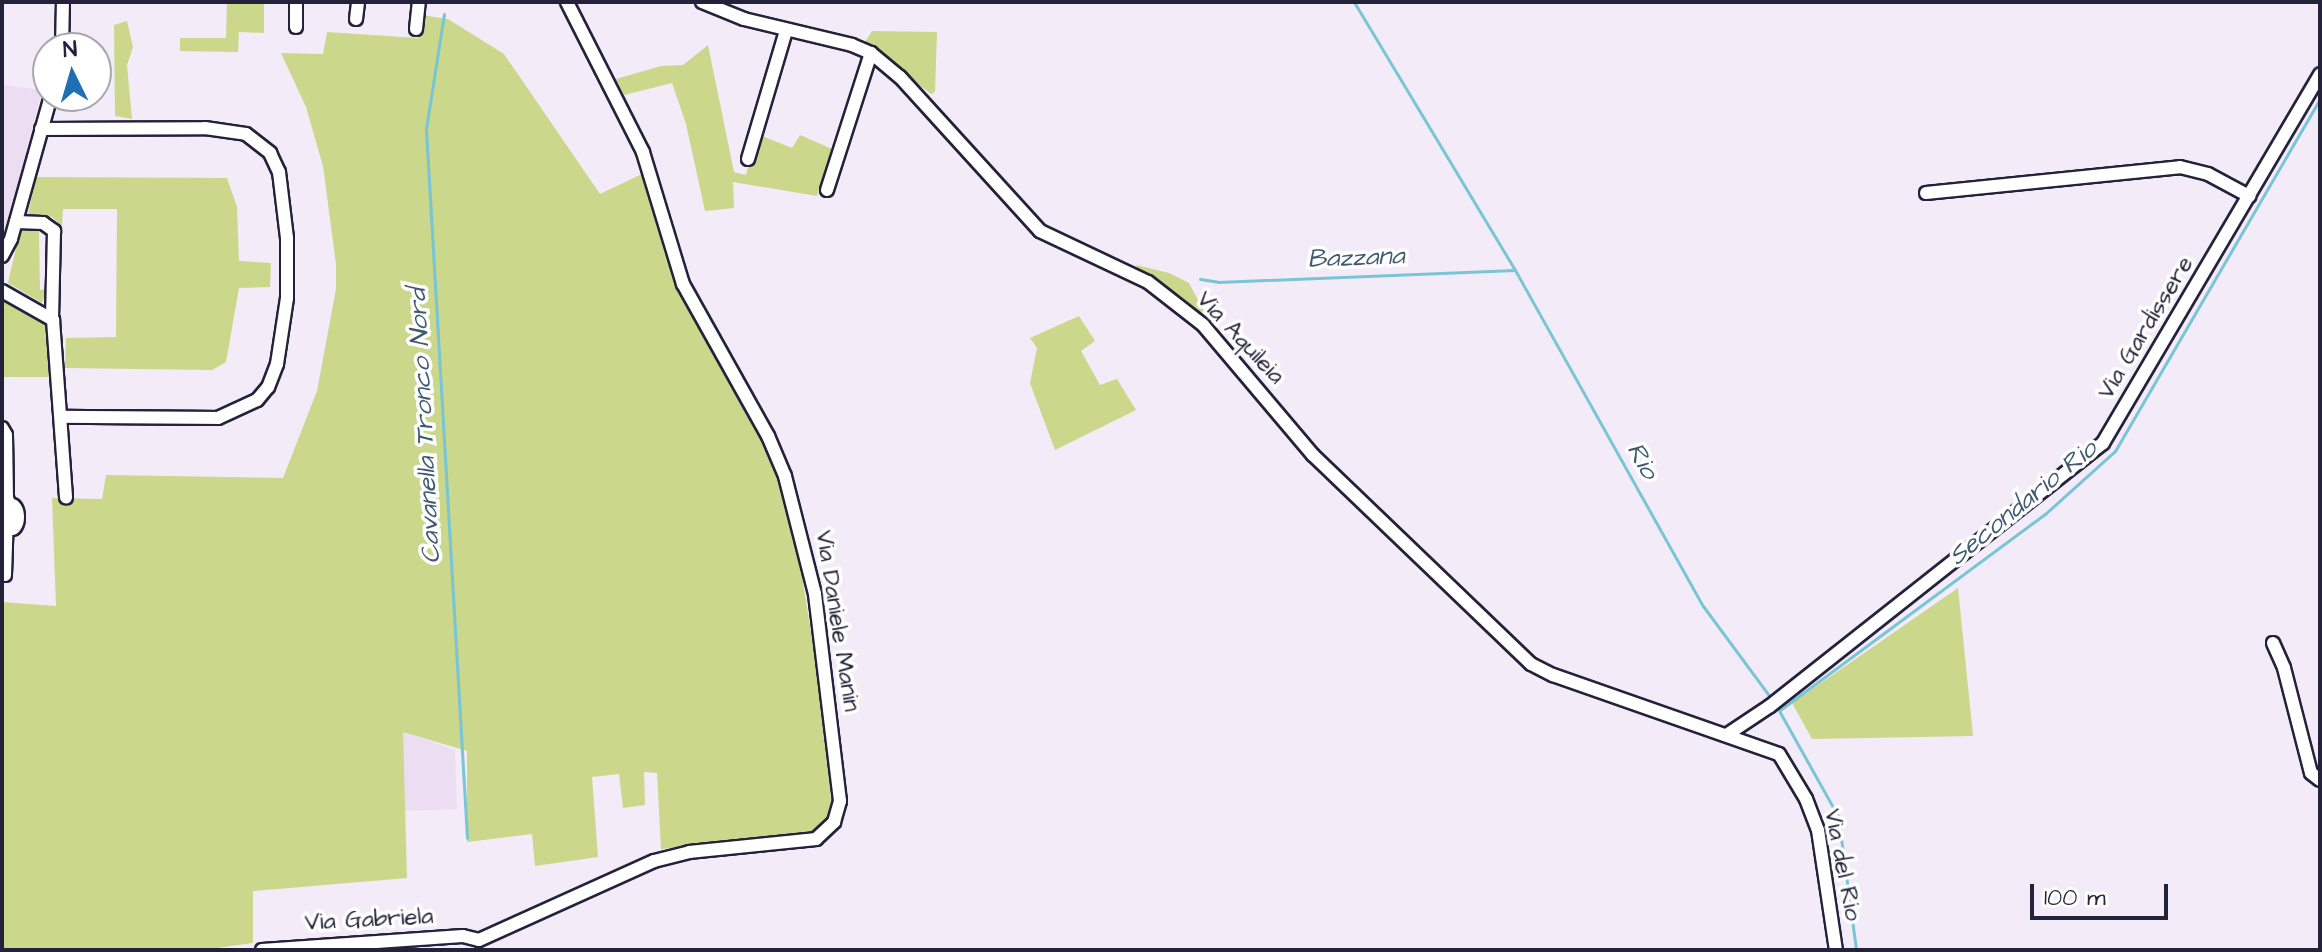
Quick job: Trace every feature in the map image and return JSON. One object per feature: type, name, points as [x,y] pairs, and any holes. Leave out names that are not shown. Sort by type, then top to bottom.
[{"type":"street","points":[[62,32],[63,2]]},
{"type":"street","points":[[296,2],[296,27]]},
{"type":"street","points":[[356,19],[358,2]]},
{"type":"street","points":[[416,29],[419,2]]},
{"type":"street","name":"Via Daniele Manin","points":[[482,945],[654,861],[689,852],[816,839],[834,822],[840,801],[815,594],[785,476],[768,436],[683,284],[643,152],[567,2]]},
{"type":"street","name":"Via Aquileia","points":[[702,2],[786,31],[852,45],[871,53],[900,77],[1040,231],[1148,282],[1203,325],[1313,455],[1517,653],[1553,675],[1728,734]]},
{"type":"street","points":[[748,159],[786,31]]},
{"type":"street","points":[[827,190],[871,53]]},
{"type":"street","name":"Via Gardissere","points":[[1728,734],[1770,706],[2103,443],[2320,74]]},
{"type":"street","points":[[2,256],[16,222],[46,112]]},
{"type":"street","points":[[41,129],[205,128],[246,134],[270,153],[279,172],[287,238],[287,298],[280,350],[273,375],[257,400],[218,418],[61,417]]},
{"type":"street","points":[[1926,193],[2180,167],[2208,174],[2249,196]]},
{"type":"street","points":[[16,222],[43,223],[54,231],[52,317],[66,498]]},
{"type":"street","points":[[2,283],[2,291],[52,317]]},
{"type":"street","points":[[2,428],[6,435],[9,509],[5,575]]},
{"type":"street","points":[[2273,643],[2284,668],[2311,773],[2320,780]]},
{"type":"street","name":"Via del Rio","points":[[1728,734],[1779,754],[1806,799],[1818,830],[1836,950]]},
{"type":"street","name":"Via Gabriela","points":[[262,950],[463,936],[482,945]]},
{"type":"shaded area","points":[[2,85],[32,89],[32,112],[36,112],[2,245]]},
{"type":"shaded area","points":[[402,731],[455,750],[457,809],[404,811]]},
{"type":"green space","points":[[227,2],[264,2],[264,33],[239,32],[238,52],[180,51],[180,38],[226,38]]},
{"type":"green space","points":[[421,15],[448,19],[504,54],[600,194],[644,173],[664,252],[683,294],[757,424],[792,513],[829,746],[831,810],[823,829],[805,835],[661,849],[657,773],[644,772],[645,805],[623,808],[619,774],[592,777],[598,857],[535,866],[532,834],[467,842],[467,751],[403,732],[407,878],[253,891],[253,943],[202,950],[2,950],[2,602],[56,606],[52,498],[102,499],[106,475],[283,478],[317,391],[336,289],[336,264],[323,166],[306,107],[281,53],[323,54],[327,32],[418,38]]},
{"type":"green space","points":[[127,21],[133,47],[127,65],[132,119],[115,116],[114,25]]},
{"type":"green space","points":[[872,31],[937,32],[935,92],[931,94],[865,42]]},
{"type":"green space","points":[[708,45],[734,172],[746,175],[757,134],[792,148],[800,135],[832,149],[817,196],[733,182],[734,208],[705,211],[686,124],[672,83],[624,95],[616,79],[661,66],[683,65]]},
{"type":"green space","points":[[36,177],[227,178],[237,207],[239,261],[271,263],[270,287],[239,288],[226,362],[212,370],[65,368],[66,338],[116,337],[117,209],[63,209],[62,226],[52,217],[28,214]]},
{"type":"green space","points":[[20,231],[39,231],[40,290],[47,289],[42,303],[8,283]]},
{"type":"green space","points":[[1136,265],[1169,273],[1189,283],[1204,311],[1197,313],[1180,296],[1138,271]]},
{"type":"green space","points":[[2,300],[50,324],[53,377],[2,377]]},
{"type":"green space","points":[[1079,316],[1095,341],[1081,351],[1100,385],[1117,379],[1136,410],[1055,450],[1030,383],[1037,348],[1030,338]]},
{"type":"green space","points":[[1958,588],[1973,736],[1812,739],[1792,703]]},
{"type":"waterway","name":"Rio","points":[[1354,2],[1515,270],[1703,606],[1773,701]]},
{"type":"waterway","name":"Cavanella Tronco Nord","points":[[444,14],[426,129],[467,838]]},
{"type":"waterway","name":"Secondario Rio","points":[[1780,710],[2045,514],[2115,451],[2320,99]]},
{"type":"waterway","name":"Bazzana","points":[[1200,279],[1218,282],[1515,270]]},
{"type":"waterway","name":"Rio","points":[[1777,707],[1838,816],[1856,950]]}]
